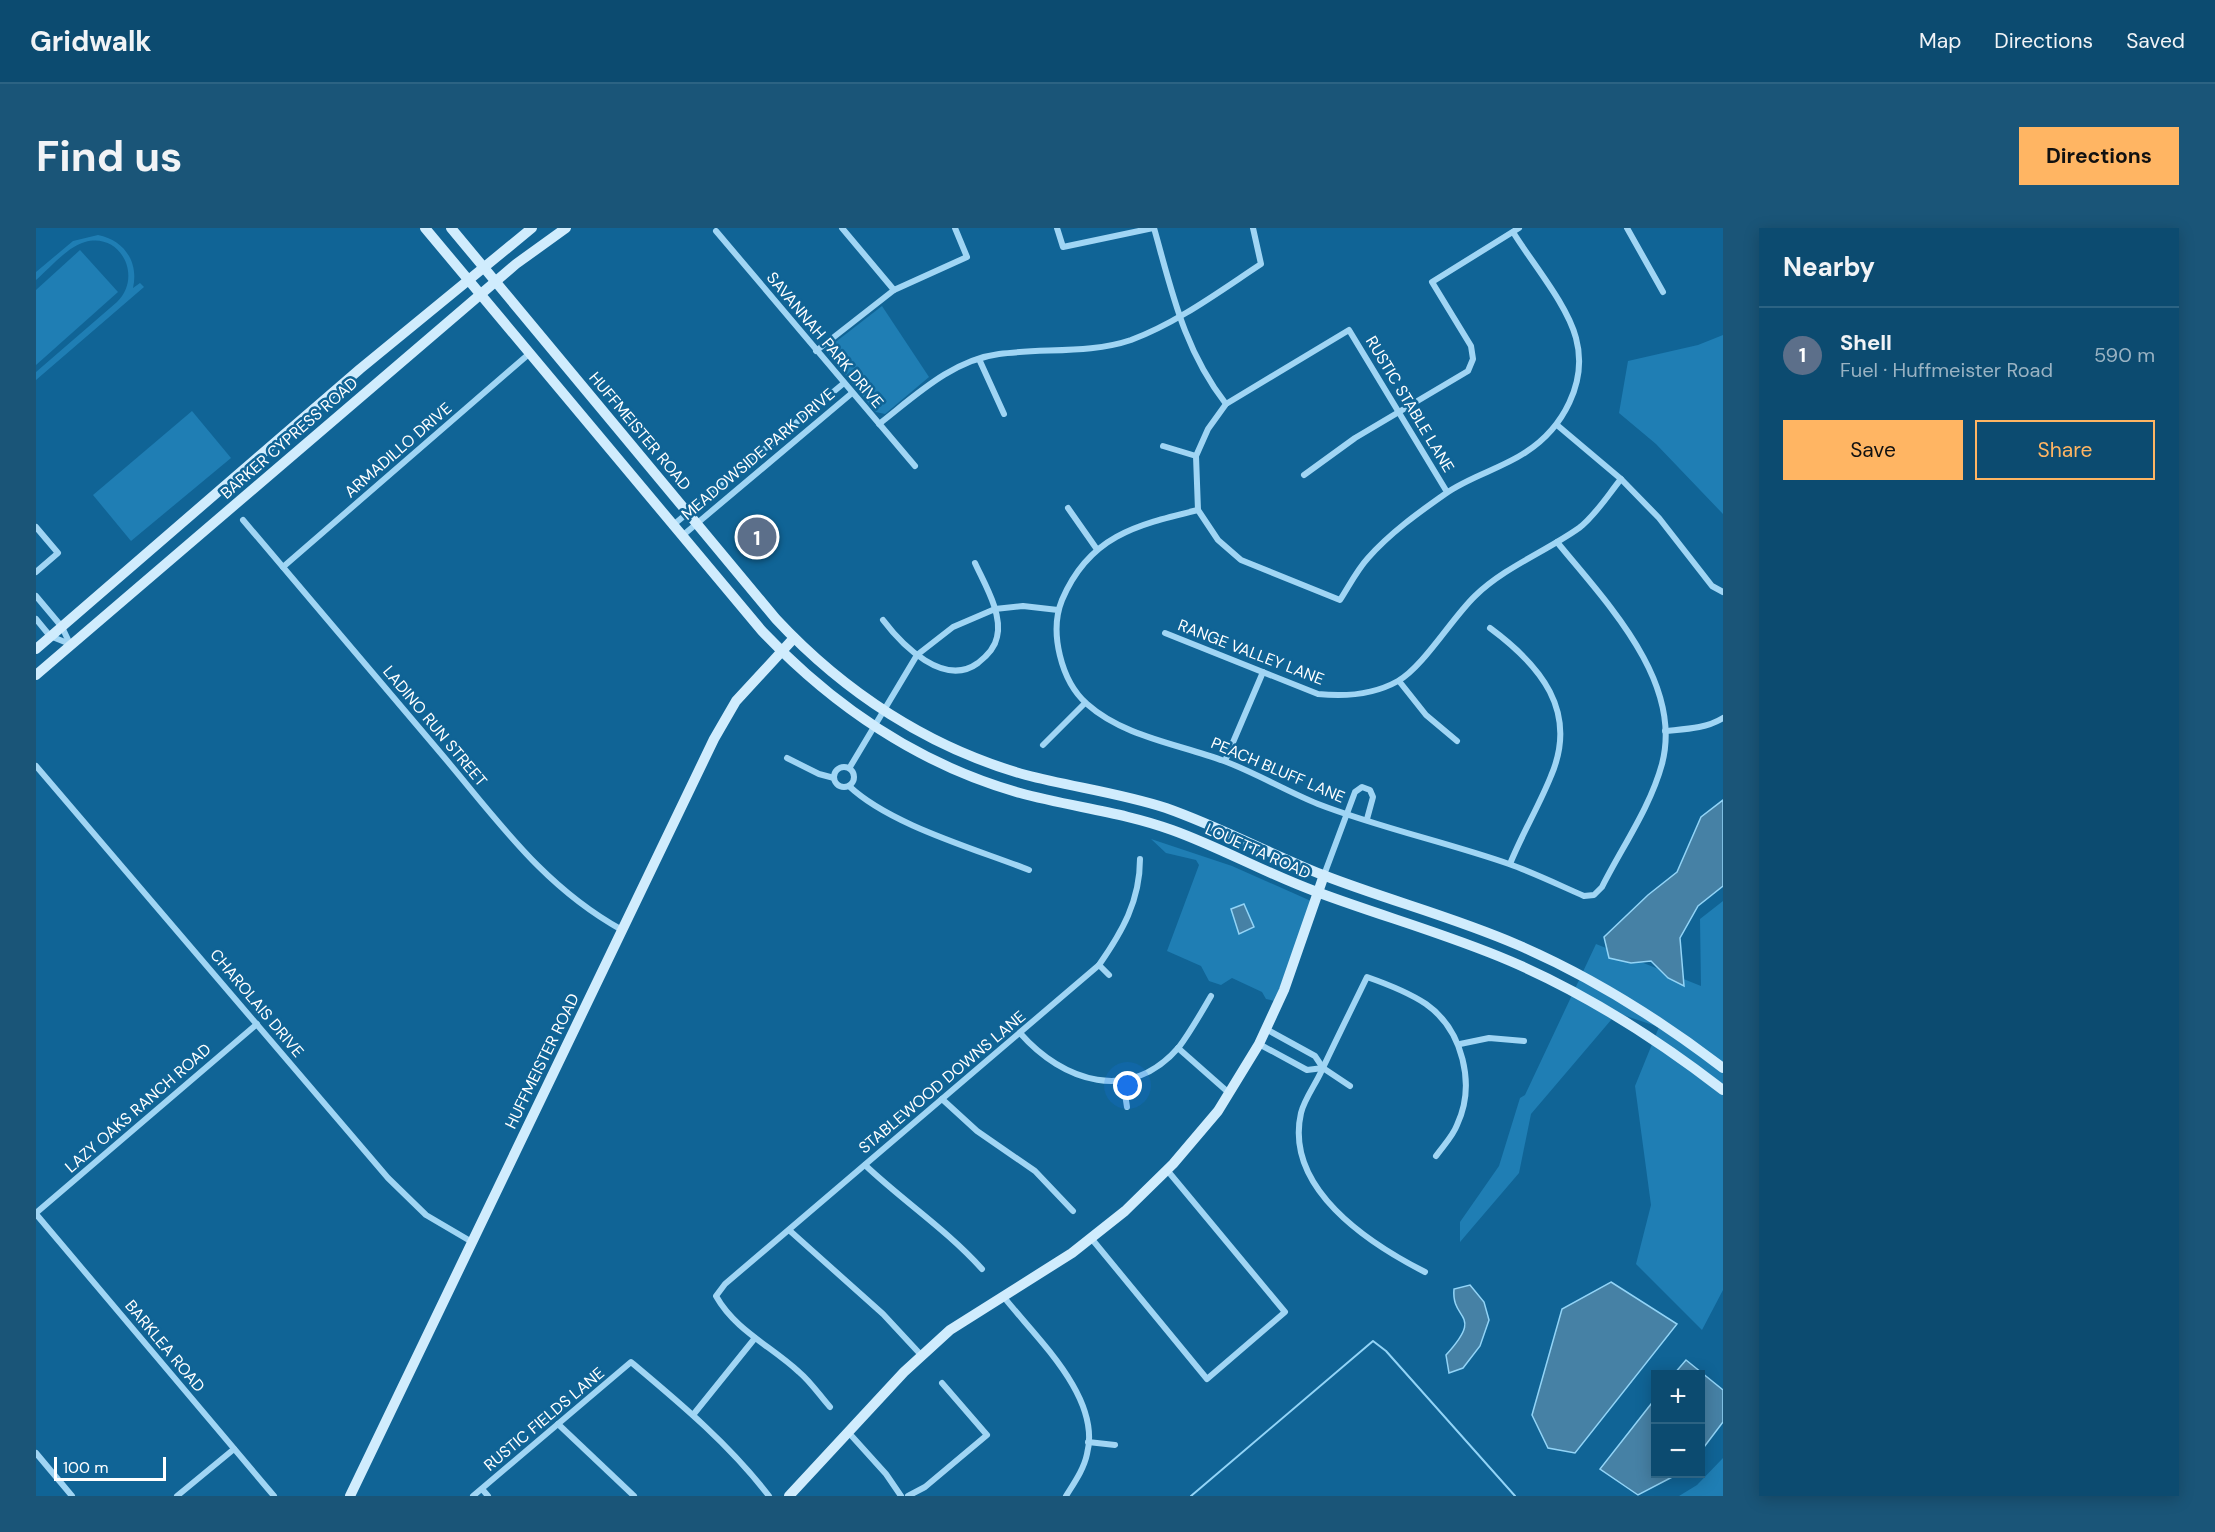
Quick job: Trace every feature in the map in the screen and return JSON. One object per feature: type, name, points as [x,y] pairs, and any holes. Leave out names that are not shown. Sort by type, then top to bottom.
[{"type":"main road","name":"HUFFMEISTER ROAD","points":[[425,228],[531,353],[681,537],[781,651]]},
{"type":"main road","name":"HUFFMEISTER ROAD","points":[[350,1496],[727,716],[748,686],[794,638],[696,524],[451,228]]},
{"type":"main road","name":"BARKER CYPRESS ROAD","points":[[36,649],[360,369],[532,228]]},
{"type":"main road","name":"BARKER CYPRESS ROAD","points":[[36,675],[480,294],[529,253],[566,228]]},
{"type":"main road","points":[[360,369],[374,385]]},
{"type":"main road","points":[[257,458],[270,473]]},
{"type":"main road","name":"LOUETTA ROAD","points":[[794,638],[826,668],[884,711],[949,747],[1026,775],[1143,800],[1324,875],[1468,925],[1569,969],[1649,1015],[1723,1068]]},
{"type":"main road","name":"LOUETTA ROAD","points":[[781,651],[814,682],[874,726],[942,763],[979,780],[1021,793],[1138,819],[1173,830],[1317,893],[1461,942],[1562,986],[1643,1032],[1723,1090]]},
{"type":"main road","points":[[1021,793],[1026,775]]},
{"type":"main road","points":[[1173,830],[1179,813]]},
{"type":"main road","points":[[789,1496],[922,1356],[950,1330],[1002,1295],[1072,1253],[1125,1211],[1167,1170],[1218,1111],[1259,1044],[1284,990],[1324,875]]},
{"type":"street","points":[[842,228],[894,290]]},
{"type":"street","points":[[816,351],[894,290],[967,257],[955,228]]},
{"type":"street","points":[[1058,228],[1063,246],[1153,228],[1189,345],[1206,379],[1226,404],[1208,429],[1196,456],[1198,510],[1218,540],[1241,560],[1340,600],[1367,559],[1405,523],[1448,492],[1527,452],[1557,425],[1574,394],[1579,366],[1576,338],[1565,312],[1516,230],[1432,282],[1471,346],[1473,359],[1468,371],[1355,438],[1304,476]]},
{"type":"street","points":[[879,424],[938,378],[979,359],[997,354],[1070,349],[1130,340],[1179,316],[1261,264],[1253,228]]},
{"type":"street","points":[[1627,228],[1663,292]]},
{"type":"street","name":"SAVANNAH PARK DRIVE","points":[[716,231],[915,466]]},
{"type":"street","name":"RUSTIC STABLE LANE","points":[[1226,404],[1349,330],[1448,492]]},
{"type":"street","name":"ARMADILLO DRIVE","points":[[283,567],[531,353]]},
{"type":"street","points":[[979,359],[1004,414]]},
{"type":"street","name":"MEADOWSIDE PARK DRIVE","points":[[672,526],[844,383]]},
{"type":"street","name":"MEADOWSIDE PARK DRIVE","points":[[681,537],[852,393]]},
{"type":"street","points":[[1557,425],[1621,479],[1659,518],[1712,586],[1723,592]]},
{"type":"street","points":[[1163,446],[1196,456]]},
{"type":"street","points":[[763,450],[772,459]]},
{"type":"street","points":[[1457,741],[1426,715],[1399,681],[1477,594],[1508,570],[1581,526],[1621,479]]},
{"type":"street","points":[[1068,508],[1096,548]]},
{"type":"street","points":[[850,767],[917,655],[953,627],[995,609],[1023,606],[1058,610],[1077,569],[1096,548],[1119,534],[1150,521],[1198,510]]},
{"type":"street","name":"LADINO RUN STREET","points":[[243,520],[461,776],[512,841],[563,890],[593,914],[622,930]]},
{"type":"street","points":[[36,527],[58,554],[36,572]]},
{"type":"street","points":[[1557,542],[1616,615],[1642,654],[1658,688],[1665,731],[1713,724],[1723,718]]},
{"type":"street","points":[[883,621],[900,642],[931,664],[952,670],[973,667],[989,655],[998,636],[995,609],[975,562]]},
{"type":"street","points":[[36,596],[62,627],[70,644]]},
{"type":"street","name":"PEACH BLUFF LANE","points":[[1058,610],[1057,640],[1066,675],[1085,703],[1114,724],[1226,761],[1318,804],[1510,864],[1584,896],[1594,895],[1602,887],[1649,801],[1663,762],[1665,731]]},
{"type":"street","points":[[36,619],[50,636],[70,644]]},
{"type":"street","points":[[1490,628],[1519,649],[1544,677],[1555,704],[1562,735],[1552,775],[1524,827],[1510,864]]},
{"type":"street","name":"RANGE VALLEY LANE","points":[[1165,633],[1318,694],[1340,696],[1364,694],[1399,681]]},
{"type":"street","points":[[1226,761],[1263,672]]},
{"type":"street","points":[[1043,745],[1085,703]]},
{"type":"street","points":[[787,758],[819,774],[834,778],[839,786],[849,786],[863,799],[911,824],[1029,870]]},
{"type":"street","name":"CHAROLAIS DRIVE","points":[[36,766],[401,1192],[426,1215],[472,1242]]},
{"type":"street","points":[[834,778],[838,768],[850,767]]},
{"type":"street","points":[[849,786],[855,778],[850,767]]},
{"type":"street","points":[[1324,875],[1355,792],[1362,787],[1370,790],[1373,797],[1367,819]]},
{"type":"street","name":"STABLEWOOD DOWNS LANE","points":[[755,1338],[724,1309],[716,1296],[725,1284],[1099,965],[1123,929],[1133,907],[1140,860]]},
{"type":"street","points":[[1099,965],[1108,975]]},
{"type":"street","points":[[1425,1272],[1386,1252],[1359,1232],[1329,1202],[1304,1168],[1300,1142],[1301,1113],[1367,977],[1401,989],[1428,1005],[1460,1044],[1466,1076],[1465,1103],[1457,1126],[1436,1156]]},
{"type":"street","points":[[1020,1033],[1034,1048],[1059,1068],[1095,1080],[1124,1082],[1155,1068],[1178,1048],[1211,996]]},
{"type":"street","name":"LAZY OAKS RANCH ROAD","points":[[36,1214],[257,1024]]},
{"type":"street","points":[[1266,1029],[1315,1056],[1323,1068],[1350,1086]]},
{"type":"street","points":[[1460,1044],[1489,1038],[1524,1041]]},
{"type":"street","points":[[1259,1044],[1307,1070],[1323,1068]]},
{"type":"street","points":[[1178,1048],[1229,1093]]},
{"type":"street","points":[[1124,1082],[1127,1107]]},
{"type":"street","points":[[942,1099],[977,1131],[1035,1172],[1073,1211]]},
{"type":"street","points":[[865,1165],[892,1191],[960,1245],[982,1269]]},
{"type":"street","points":[[1091,1238],[1207,1378],[1285,1312],[1167,1170]]},
{"type":"street","name":"BARKLEA ROAD","points":[[36,1214],[274,1496]]},
{"type":"street","points":[[789,1230],[884,1314],[922,1356]]},
{"type":"street","points":[[1002,1295],[1081,1397],[1088,1424],[1088,1454],[1066,1496]]},
{"type":"street","points":[[769,1496],[743,1462],[693,1415],[755,1338],[800,1372],[830,1407]]},
{"type":"street","name":"RUSTIC FIELDS LANE","points":[[473,1496],[631,1362],[693,1415]]},
{"type":"street","points":[[908,1496],[925,1487],[987,1435],[942,1383]]},
{"type":"street","points":[[558,1424],[634,1496]]},
{"type":"street","points":[[849,1433],[886,1474],[901,1496]]},
{"type":"street","points":[[1088,1442],[1115,1445]]},
{"type":"street","points":[[177,1496],[234,1449]]},
{"type":"street","points":[[36,1454],[72,1496]]},
{"type":"street","points":[[482,1489],[488,1496]]},
{"type":"shaded area","points":[[98,235],[122,247],[128,254],[134,269],[133,288],[140,283],[144,287],[36,380],[36,372],[117,302],[125,292],[128,269],[124,259],[118,250],[98,241],[85,242],[72,248],[36,280],[36,272],[73,241]]},
{"type":"shaded area","points":[[80,250],[118,292],[36,365],[36,290]]},
{"type":"shaded area","points":[[882,306],[929,377],[885,414],[876,412],[829,355],[833,344]]},
{"type":"shaded area","points":[[1723,335],[1723,514],[1656,444],[1619,413],[1628,361],[1698,345]]},
{"type":"shaded area","points":[[192,411],[231,458],[131,541],[93,495]]},
{"type":"shaded area","points":[[1723,800],[1723,886],[1698,906],[1680,938],[1684,986],[1668,978],[1651,961],[1631,963],[1609,958],[1604,937],[1648,895],[1677,872],[1701,817]]},
{"type":"shaded area","points":[[1151,839],[1232,866],[1311,901],[1275,1001],[1266,999],[1262,992],[1232,978],[1221,985],[1209,981],[1201,966],[1167,951],[1199,865],[1196,860],[1166,853]]},
{"type":"shaded area","points":[[1723,901],[1723,1290],[1702,1330],[1636,1264],[1651,1205],[1635,1086],[1659,1027],[1617,1013],[1531,1114],[1519,1173],[1460,1242],[1460,1222],[1499,1166],[1520,1098],[1525,1095],[1596,944],[1701,986],[1700,919]]},
{"type":"shaded area","points":[[1244,904],[1254,927],[1239,934],[1231,909]]},
{"type":"shaded area","points":[[1611,1282],[1677,1324],[1575,1453],[1548,1448],[1532,1415],[1562,1309]]},
{"type":"shaded area","points":[[1470,1285],[1484,1302],[1489,1320],[1480,1346],[1463,1368],[1449,1373],[1446,1355],[1457,1341],[1465,1324],[1454,1300],[1454,1289]]},
{"type":"shaded area","points":[[1686,1360],[1698,1370],[1677,1370]]},
{"type":"shaded area","points":[[1705,1375],[1723,1390],[1723,1422],[1705,1446]]},
{"type":"shaded area","points":[[1651,1404],[1651,1478],[1670,1478],[1638,1495],[1600,1469]]},
{"type":"shaded area","points":[[1723,1458],[1723,1496],[1679,1496],[1697,1485]]},
{"type":"waterway","points":[[1191,1496],[1373,1341],[1386,1351],[1515,1496]]},
{"type":"place","name":"Shell","points":[[757,537]]}]
